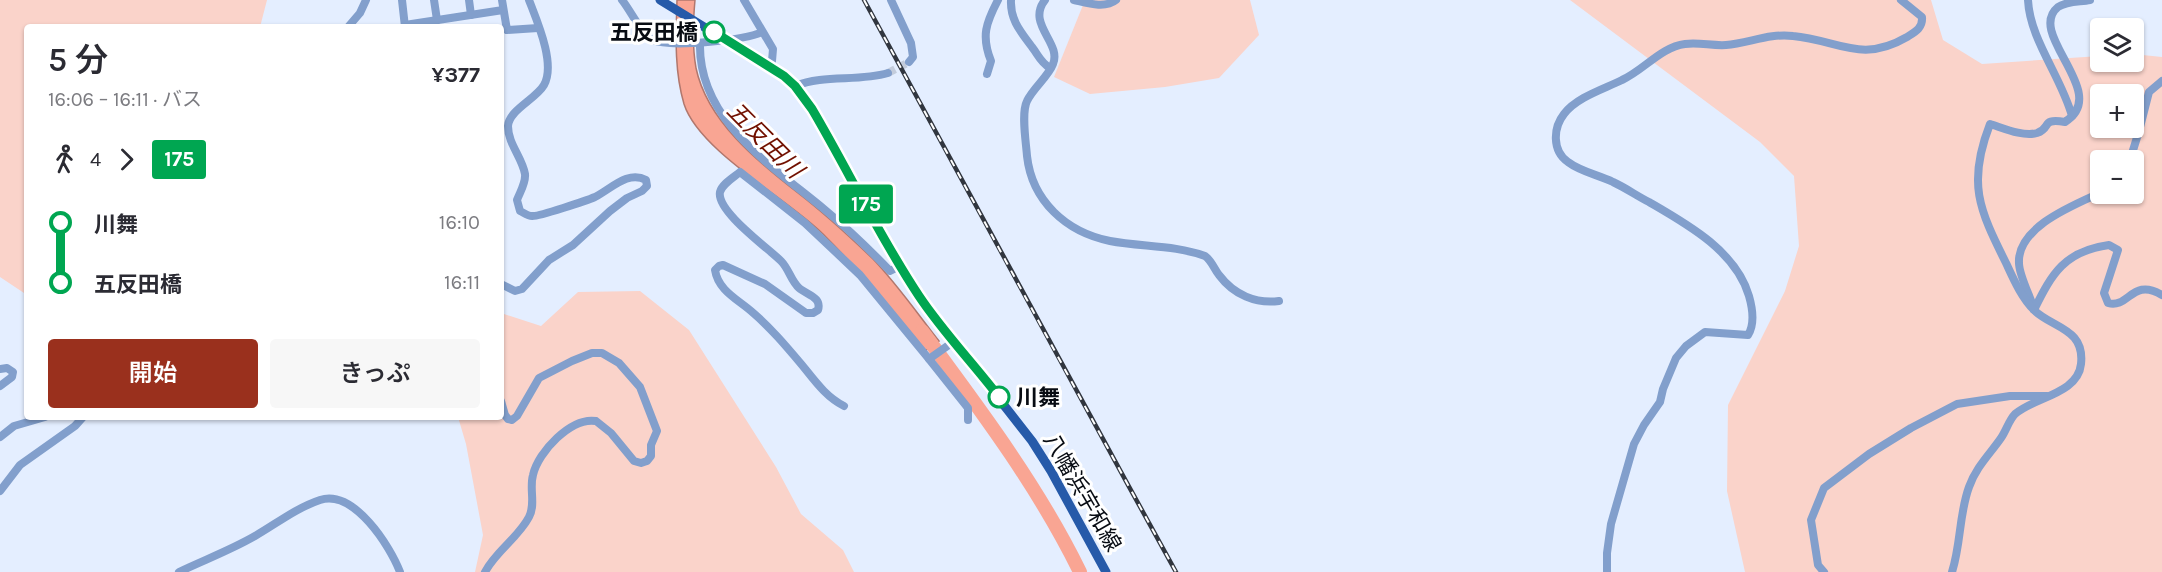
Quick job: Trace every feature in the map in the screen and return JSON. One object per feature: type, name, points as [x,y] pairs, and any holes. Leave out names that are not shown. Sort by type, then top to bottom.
[{"type":"main road","name":"八幡浜宇和線","points":[[660,0],[769,66],[795,86],[817,118],[919,297],[950,344],[992,387],[1032,441],[1106,572]]},
{"type":"street","points":[[351,24],[360,13],[366,0]]},
{"type":"street","points":[[402,0],[405,24]]},
{"type":"street","points":[[434,0],[437,20]]},
{"type":"street","points":[[469,0],[471,15]]},
{"type":"street","points":[[502,0],[507,30],[538,28]]},
{"type":"street","points":[[504,286],[515,291],[522,289],[549,260],[573,245],[610,211],[647,186],[646,180],[640,176],[631,177],[594,197],[540,215],[530,217],[520,211],[517,200],[524,184],[525,173],[512,144],[508,124],[512,115],[534,97],[545,83],[549,67],[548,57],[529,0]]},
{"type":"street","points":[[622,0],[642,30],[652,40],[668,43],[698,42],[742,38],[762,32]]},
{"type":"street","points":[[744,0],[773,50],[769,66]]},
{"type":"street","points":[[891,0],[911,43],[913,57],[909,62]]},
{"type":"street","points":[[987,74],[991,61],[986,49],[986,26],[998,0]]},
{"type":"street","points":[[1011,0],[1013,15],[1020,33],[1034,49],[1041,63],[1050,68]]},
{"type":"street","points":[[1045,0],[1039,14],[1053,52],[1054,63],[1027,101],[1025,136],[1028,165],[1033,181],[1050,209],[1074,228],[1110,241],[1182,250],[1205,256],[1220,277],[1240,294],[1255,301],[1279,301]]},
{"type":"street","points":[[1074,0],[1091,4],[1111,4],[1116,0]]},
{"type":"street","points":[[1607,572],[1611,524],[1634,444],[1660,402],[1663,388],[1676,358],[1686,346],[1705,332],[1748,336],[1753,327],[1752,314],[1746,286],[1732,263],[1721,252],[1677,218],[1614,182],[1585,172],[1567,162],[1556,147],[1555,140],[1559,122],[1565,113],[1579,101],[1626,78],[1661,54],[1685,44],[1729,45],[1772,36],[1793,36],[1863,51],[1886,48],[1921,27],[1922,17],[1901,0]]},
{"type":"street","points":[[2028,0],[2038,40],[2067,99],[2072,116]]},
{"type":"street","points":[[1952,572],[1969,487],[1977,470],[2000,440],[2015,414],[2059,391],[2079,374],[2082,362],[2080,346],[2071,333],[2034,310],[2017,287],[1985,219],[1980,203],[1978,161],[1990,124],[2020,132],[2035,133],[2041,131],[2049,121],[2065,122],[2072,116],[2078,106],[2078,82],[2055,42],[2051,23],[2054,12],[2060,6],[2090,0]]},
{"type":"street","points":[[416,24],[503,10]]},
{"type":"street","points":[[698,42],[710,93],[731,128],[779,173],[850,231],[890,271],[900,266]]},
{"type":"street","points":[[795,86],[859,77],[871,78],[888,73]]},
{"type":"street","points":[[2133,150],[2149,92],[2162,81]]},
{"type":"street","points":[[844,406],[830,399],[779,337],[732,297],[716,277],[715,270],[723,265],[765,284],[806,313],[813,314],[818,310],[817,300],[796,285],[782,262],[744,230],[721,201],[722,188],[740,172],[805,224],[860,275],[930,358],[968,408],[968,420]]},
{"type":"street","points":[[2034,310],[2018,263],[2023,243],[2041,224],[2090,198]]},
{"type":"street","points":[[2034,310],[2052,275],[2062,264],[2082,252],[2109,245],[2118,250],[2104,293],[2108,303],[2116,304],[2149,288],[2162,295]]},
{"type":"street","points":[[930,358],[950,344]]},
{"type":"street","points":[[485,572],[528,518],[532,504],[532,477],[536,467],[557,438],[571,426],[581,421],[596,421],[611,433],[634,461],[641,464],[651,456],[651,445],[657,431],[640,387],[619,363],[602,352],[592,353],[572,361],[539,378],[517,416],[512,420],[508,419],[504,412]]},
{"type":"street","points":[[0,369],[7,368],[13,372],[12,377],[0,386]]},
{"type":"street","points":[[1824,572],[1818,565],[1811,520],[1824,488],[1877,448],[1957,404],[2010,396],[2049,396]]},
{"type":"street","points":[[0,437],[14,426],[35,420]]},
{"type":"street","points":[[0,491],[20,465],[80,420]]},
{"type":"street","points":[[179,572],[239,545],[294,512],[321,500],[332,499],[342,502],[362,516],[390,549],[400,572]]},
{"type":"shaded area","points":[[0,0],[267,0],[261,24],[24,24],[24,293],[0,277]]},
{"type":"shaded area","points":[[677,0],[695,0],[693,34],[696,68],[711,106],[723,123],[751,154],[827,217],[873,259],[939,341],[925,351],[876,291],[823,234],[725,157],[693,122],[684,104],[679,78],[676,52]]},
{"type":"shaded area","points":[[1085,0],[1250,0],[1259,35],[1219,78],[1165,87],[1090,94],[1054,77]]},
{"type":"shaded area","points":[[1570,0],[1931,0],[1943,40],[1982,64],[2090,57],[2090,72],[2144,72],[2144,55],[2162,57],[2162,572],[1745,572],[1727,491],[1728,405],[1785,291],[1799,246],[1794,176],[1760,142]]},
{"type":"shaded area","points":[[640,291],[689,330],[776,467],[801,514],[843,550],[854,572],[475,572],[483,535],[466,444],[459,420],[504,420],[504,314],[541,326],[578,292]]},
{"type":"waterway","name":"五反田川","points":[[922,331],[1027,478],[1080,572]]},
{"type":"tunnel","points":[[888,73],[909,62]]},
{"type":"railway","points":[[864,0],[1176,572]]},
{"type":"bus line","name":"175","points":[[714,32],[784,76],[795,86],[812,109],[919,297],[999,397]]},
{"type":"place","name":"五反田橋","points":[[714,32]]},
{"type":"place","name":"川舞","points":[[999,397]]}]
